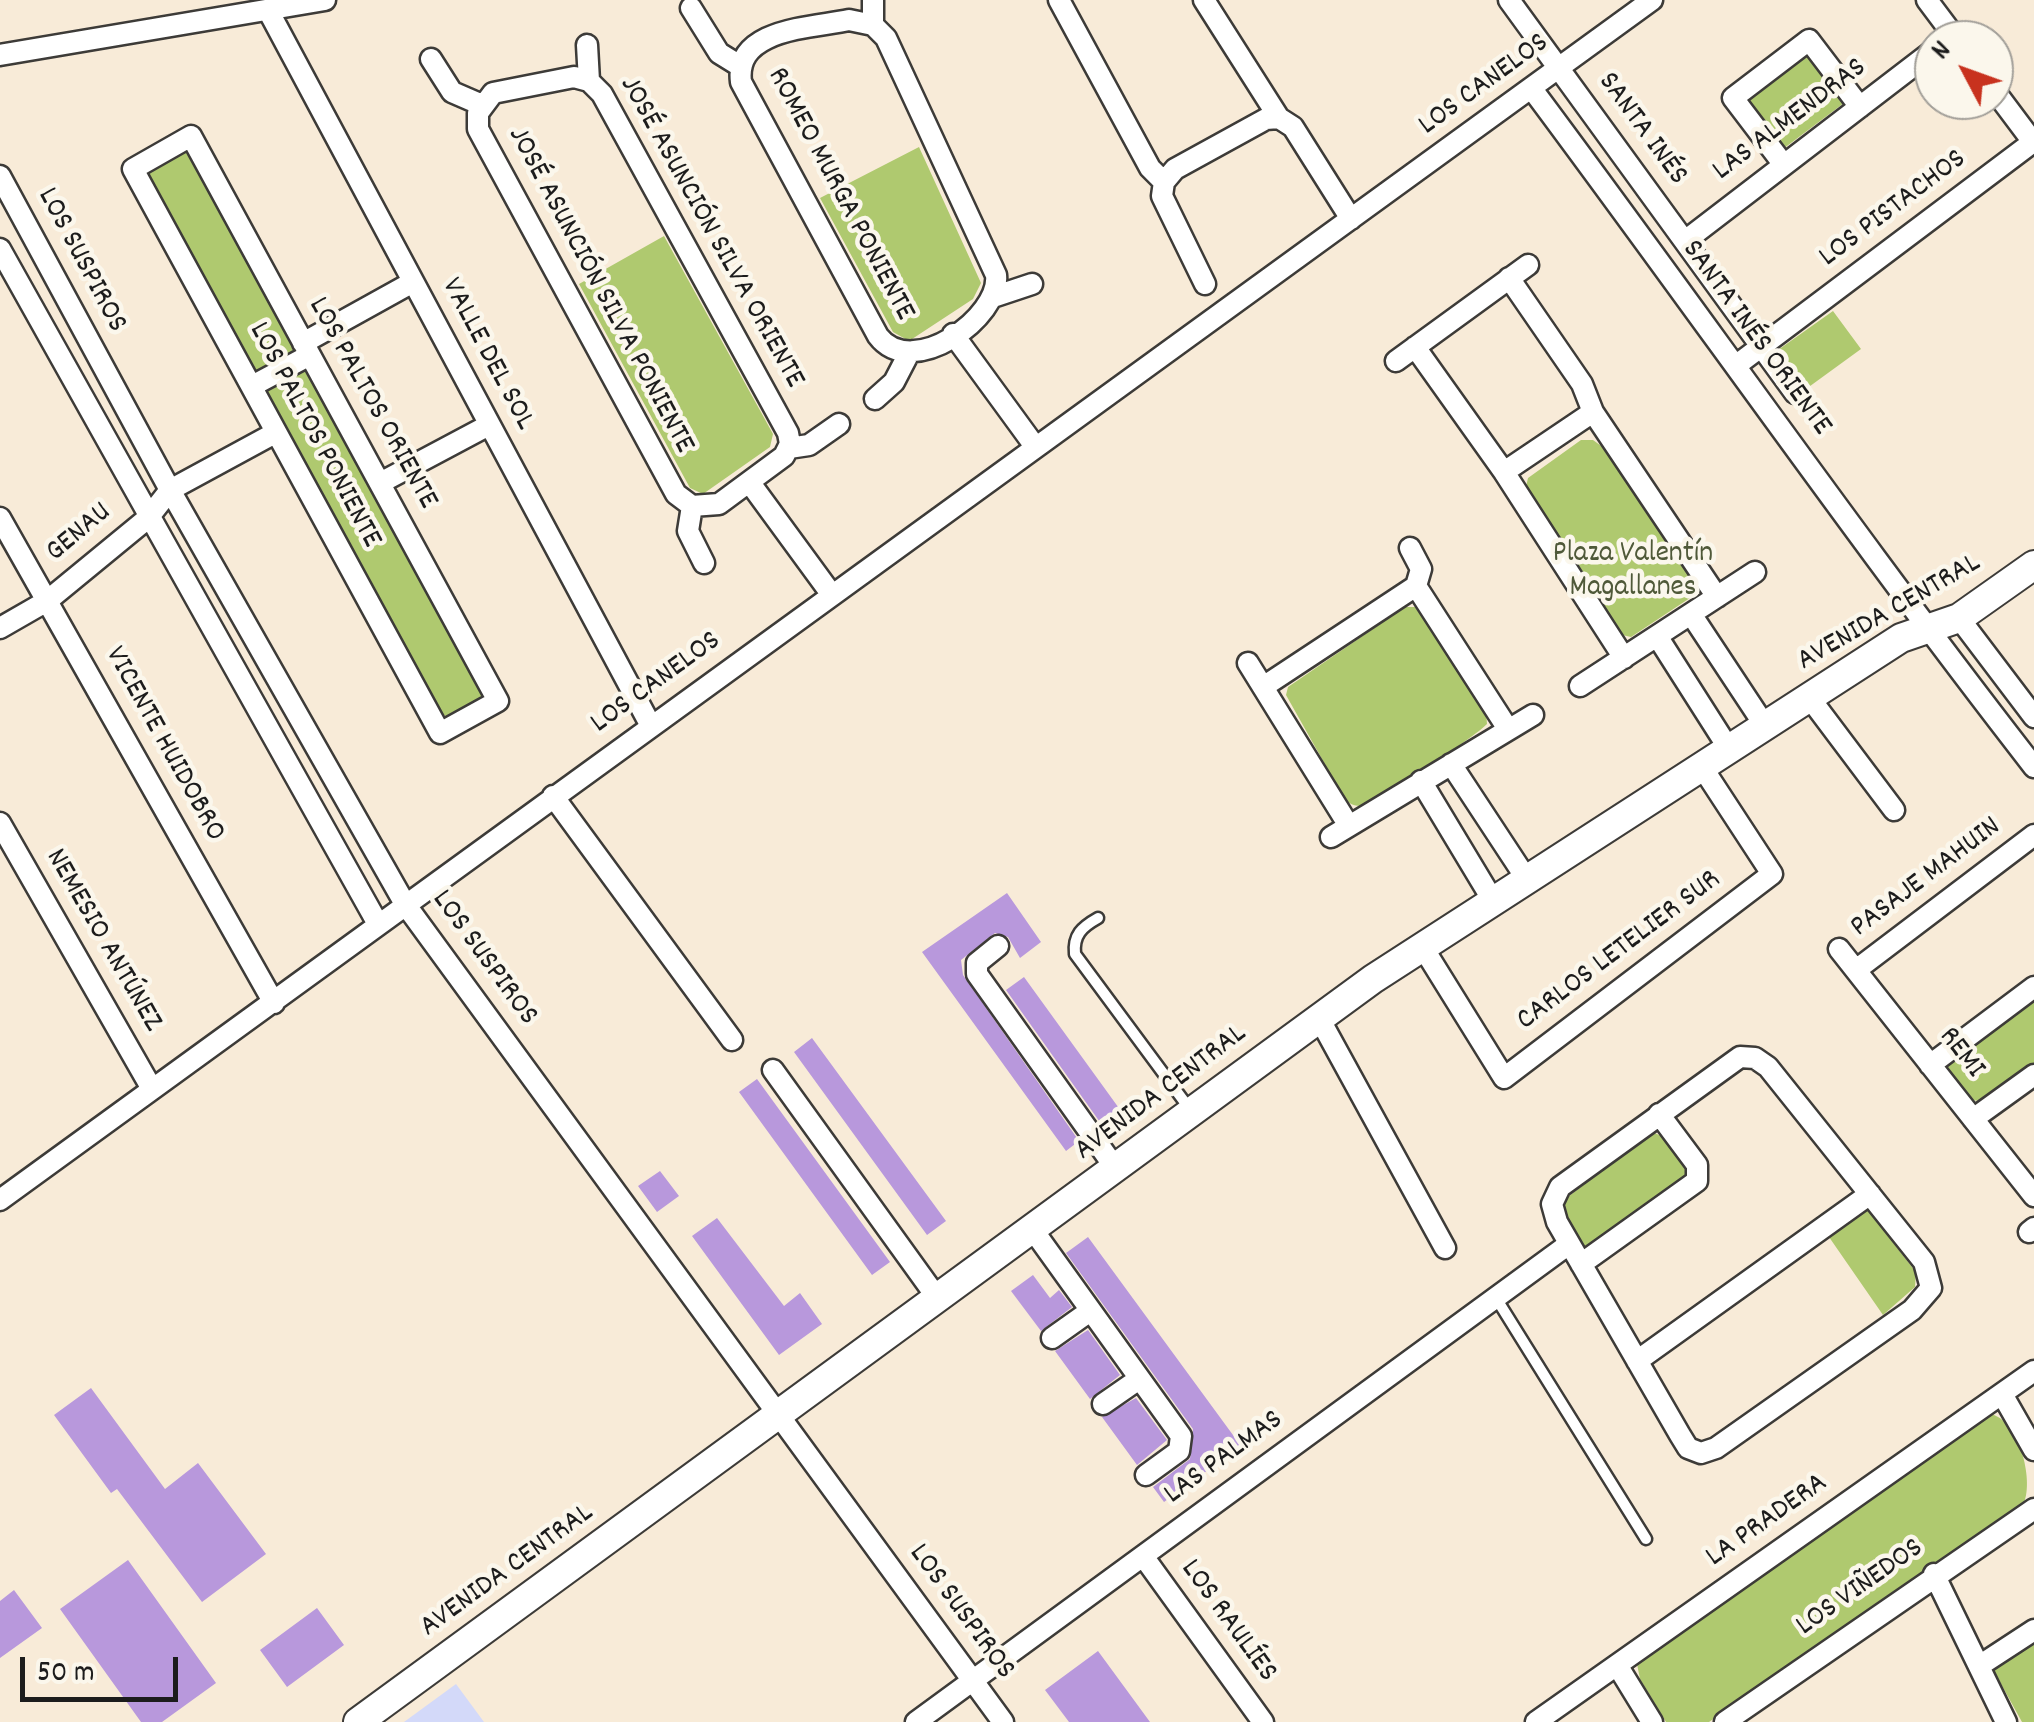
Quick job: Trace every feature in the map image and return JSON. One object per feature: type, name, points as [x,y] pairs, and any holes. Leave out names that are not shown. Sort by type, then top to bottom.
[{"type":"street","points":[[0,54],[325,0]]},
{"type":"street","points":[[873,25],[874,0]]},
{"type":"street","points":[[1059,0],[1150,168],[1164,182]]},
{"type":"street","points":[[1204,0],[1279,118],[1293,127],[1351,218]]},
{"type":"street","name":"SANTA INÉS","points":[[1509,0],[1795,392]]},
{"type":"street","name":"LOS CANELOS","points":[[0,1200],[1034,445],[1652,0]]},
{"type":"street","name":"ROMEO MURGA PONIENTE","points":[[691,8],[719,53],[740,66],[744,90],[878,336],[895,352],[908,354]]},
{"type":"street","name":"VALLE DEL SOL","points":[[269,12],[651,726]]},
{"type":"street","points":[[740,66],[750,47],[766,38],[850,20],[873,25],[886,38],[994,267],[993,297]]},
{"type":"street","points":[[1784,164],[1733,98],[1748,86],[1809,40],[1860,106]]},
{"type":"street","name":"JOSÉ ASUNCIÓN SILVA ORIENTE","points":[[586,46],[589,81],[602,94],[788,432],[789,448]]},
{"type":"street","name":"JOSÉ ASUNCIÓN SILVA PONIENTE","points":[[431,59],[452,92],[482,105],[477,118],[481,136],[672,489],[692,506]]},
{"type":"street","name":"LAS ALMENDRAS","points":[[1685,241],[1914,65]]},
{"type":"street","points":[[482,105],[500,90],[574,77],[589,81]]},
{"type":"street","name":"SANTA INÉS ORIENTE","points":[[1532,89],[1738,364],[1925,628]]},
{"type":"street","name":"LOS PISTACHOS","points":[[1738,364],[2033,142],[2014,117]]},
{"type":"street","points":[[1205,284],[1162,196],[1164,182],[1192,160],[1266,119],[1279,118]]},
{"type":"street","name":"LOS PALTOS ORIENTE","points":[[133,169],[191,136],[498,701]]},
{"type":"street","name":"LOS PALTOS PONIENTE","points":[[133,169],[440,732],[498,701]]},
{"type":"street","name":"LOS SUSPIROS","points":[[0,176],[170,490],[405,904],[1003,1722]]},
{"type":"street","points":[[0,238],[25,220]]},
{"type":"street","points":[[0,248],[378,924]]},
{"type":"street","points":[[1396,361],[1528,264]]},
{"type":"street","points":[[1509,278],[1582,384],[1593,412],[1717,597]]},
{"type":"street","points":[[252,386],[413,282]]},
{"type":"street","points":[[875,399],[894,382],[908,354],[934,347],[954,334],[993,297],[1032,284]]},
{"type":"street","points":[[954,334],[1034,445]]},
{"type":"street","points":[[1415,347],[1504,472],[1624,658]]},
{"type":"street","points":[[1504,472],[1593,412]]},
{"type":"street","points":[[380,483],[489,424]]},
{"type":"street","points":[[704,563],[688,531],[692,506],[718,504],[750,483],[789,448],[809,445],[839,424]]},
{"type":"street","points":[[170,490],[275,433]]},
{"type":"street","points":[[750,483],[832,595]]},
{"type":"street","name":"GENAU","points":[[0,628],[47,601],[148,518],[170,490]]},
{"type":"street","name":"VICENTE HUIDOBRO","points":[[0,518],[274,1002]]},
{"type":"street","points":[[1263,687],[1416,586],[1420,569],[1410,548]]},
{"type":"street","name":"AVENIDA CENTRAL","points":[[358,1722],[1318,1018],[1422,946],[1809,697],[1925,628],[1959,618],[2034,566]]},
{"type":"street","points":[[1580,686],[1755,572]]},
{"type":"street","points":[[1416,586],[1508,729]]},
{"type":"street","points":[[1691,614],[1764,726]]},
{"type":"street","points":[[1959,618],[2034,718]]},
{"type":"street","points":[[1925,628],[2034,766]]},
{"type":"street","points":[[1657,636],[1729,748]]},
{"type":"street","points":[[1248,663],[1340,831],[1533,714]]},
{"type":"street","points":[[1809,697],[1894,810]]},
{"type":"street","points":[[1451,764],[1526,878]]},
{"type":"street","name":"CARLOS LETELIER SUR","points":[[1422,946],[1504,1078],[1772,874],[1702,766]]},
{"type":"street","points":[[1421,781],[1492,899]]},
{"type":"street","points":[[554,796],[732,1040]]},
{"type":"street","name":"NEMESIO ANTÚNEZ","points":[[0,823],[152,1089]]},
{"type":"street","name":"PASAJE MAHUIN","points":[[1856,970],[2034,836]]},
{"type":"street","points":[[998,946],[977,963],[977,974],[1116,1169]]},
{"type":"street","name":"REMI","points":[[1839,949],[2034,1196]]},
{"type":"street","points":[[1930,1065],[2034,986]]},
{"type":"street","points":[[1318,1018],[1444,1248]]},
{"type":"street","points":[[1755,1058],[1768,1067],[1870,1194],[1930,1274],[1929,1292],[1912,1310],[1706,1453],[1688,1448],[1553,1212],[1556,1193],[1659,1114],[1728,1062],[1755,1058]]},
{"type":"street","points":[[772,1070],[938,1299]]},
{"type":"street","points":[[1973,1118],[2034,1074]]},
{"type":"street","points":[[1581,1264],[1699,1176],[1697,1165],[1659,1114]]},
{"type":"street","points":[[1638,1361],[1870,1194]]},
{"type":"street","points":[[1032,1230],[1183,1444],[1146,1475]]},
{"type":"street","name":"LAS PALMAS","points":[[916,1722],[1569,1244]]},
{"type":"street","points":[[1052,1338],[1090,1311]]},
{"type":"street","name":"LA PRADERA","points":[[1536,1722],[2034,1372]]},
{"type":"street","points":[[1103,1404],[1139,1379]]},
{"type":"street","points":[[2002,1394],[2034,1450]]},
{"type":"street","name":"LOS VIÑEDOS","points":[[1725,1722],[1934,1574],[2034,1509]]},
{"type":"street","name":"LOS RAULÍES","points":[[1143,1556],[1263,1722]]},
{"type":"street","points":[[1934,1574],[2006,1722]]},
{"type":"street","points":[[1979,1666],[2034,1630]]},
{"type":"street","points":[[1617,1665],[1652,1722]]},
{"type":"lane","points":[[1098,918],[1080,930],[1074,941],[1075,954],[1192,1112]]},
{"type":"lane","points":[[1496,1298],[1646,1538]]},
{"type":"shaded area","points":[[456,1684],[484,1722],[404,1722]]},
{"type":"green space","points":[[1804,52],[1844,103],[1783,149],[1745,97]]},
{"type":"green space","points":[[919,147],[981,283],[973,299],[909,341],[893,332],[820,198]]},
{"type":"green space","points":[[187,150],[487,693],[477,707],[452,720],[436,710],[145,180],[149,166]]},
{"type":"green space","points":[[664,236],[773,434],[770,447],[703,494],[690,488],[579,284]]},
{"type":"green space","points":[[1833,311],[1861,349],[1806,389],[1778,350]]},
{"type":"green space","name":"Plaza Valentín Magallanes","points":[[1581,440],[1593,440],[1604,448],[1697,584],[1693,596],[1631,637],[1618,634],[1525,491],[1528,478]]},
{"type":"green space","points":[[1405,607],[1415,607],[1424,614],[1486,711],[1487,724],[1403,783],[1360,806],[1345,800],[1286,695],[1288,687]]},
{"type":"green space","points":[[2034,995],[2034,1065],[1982,1101],[1970,1100],[1943,1067]]},
{"type":"green space","points":[[1652,1132],[1664,1137],[1692,1174],[1587,1250],[1564,1215],[1564,1200]]},
{"type":"green space","points":[[1866,1208],[1916,1272],[1915,1287],[1883,1315],[1829,1237]]},
{"type":"green space","points":[[1991,1414],[2009,1427],[2022,1452],[2027,1480],[2024,1503],[1709,1722],[1666,1722],[1640,1679],[1636,1659]]},
{"type":"green space","points":[[2034,1640],[2034,1722],[2022,1722],[1990,1664]]},
{"type":"building","points":[[1007,893],[1041,942],[1020,958],[1008,937],[995,933],[961,960],[963,975],[1079,1141],[1066,1151],[922,952]]},
{"type":"building","points":[[1024,977],[1121,1111],[1102,1125],[1006,990]]},
{"type":"building","points":[[812,1038],[946,1221],[927,1235],[794,1052]]},
{"type":"building","points":[[757,1079],[890,1262],[872,1275],[739,1092]]},
{"type":"building","points":[[660,1171],[679,1196],[657,1212],[638,1186]]},
{"type":"building","points":[[717,1218],[784,1306],[800,1293],[822,1324],[779,1355],[692,1236]]},
{"type":"building","points":[[1088,1237],[1241,1446],[1164,1502],[1153,1487],[1190,1459],[1193,1429],[1066,1253]]},
{"type":"building","points":[[1033,1275],[1050,1298],[1059,1290],[1072,1307],[1041,1331],[1011,1291]]},
{"type":"building","points":[[1088,1330],[1120,1375],[1090,1399],[1055,1351]]},
{"type":"building","points":[[91,1388],[165,1489],[198,1463],[266,1554],[202,1602],[117,1489],[111,1493],[54,1415]]},
{"type":"building","points":[[1136,1398],[1167,1440],[1137,1465],[1102,1417]]},
{"type":"building","points":[[128,1560],[216,1683],[162,1722],[141,1722],[60,1609]]},
{"type":"building","points":[[14,1590],[42,1628],[0,1658],[0,1601]]},
{"type":"building","points":[[317,1608],[344,1645],[287,1687],[260,1650]]},
{"type":"building","points":[[1098,1651],[1150,1722],[1069,1722],[1045,1690]]}]
